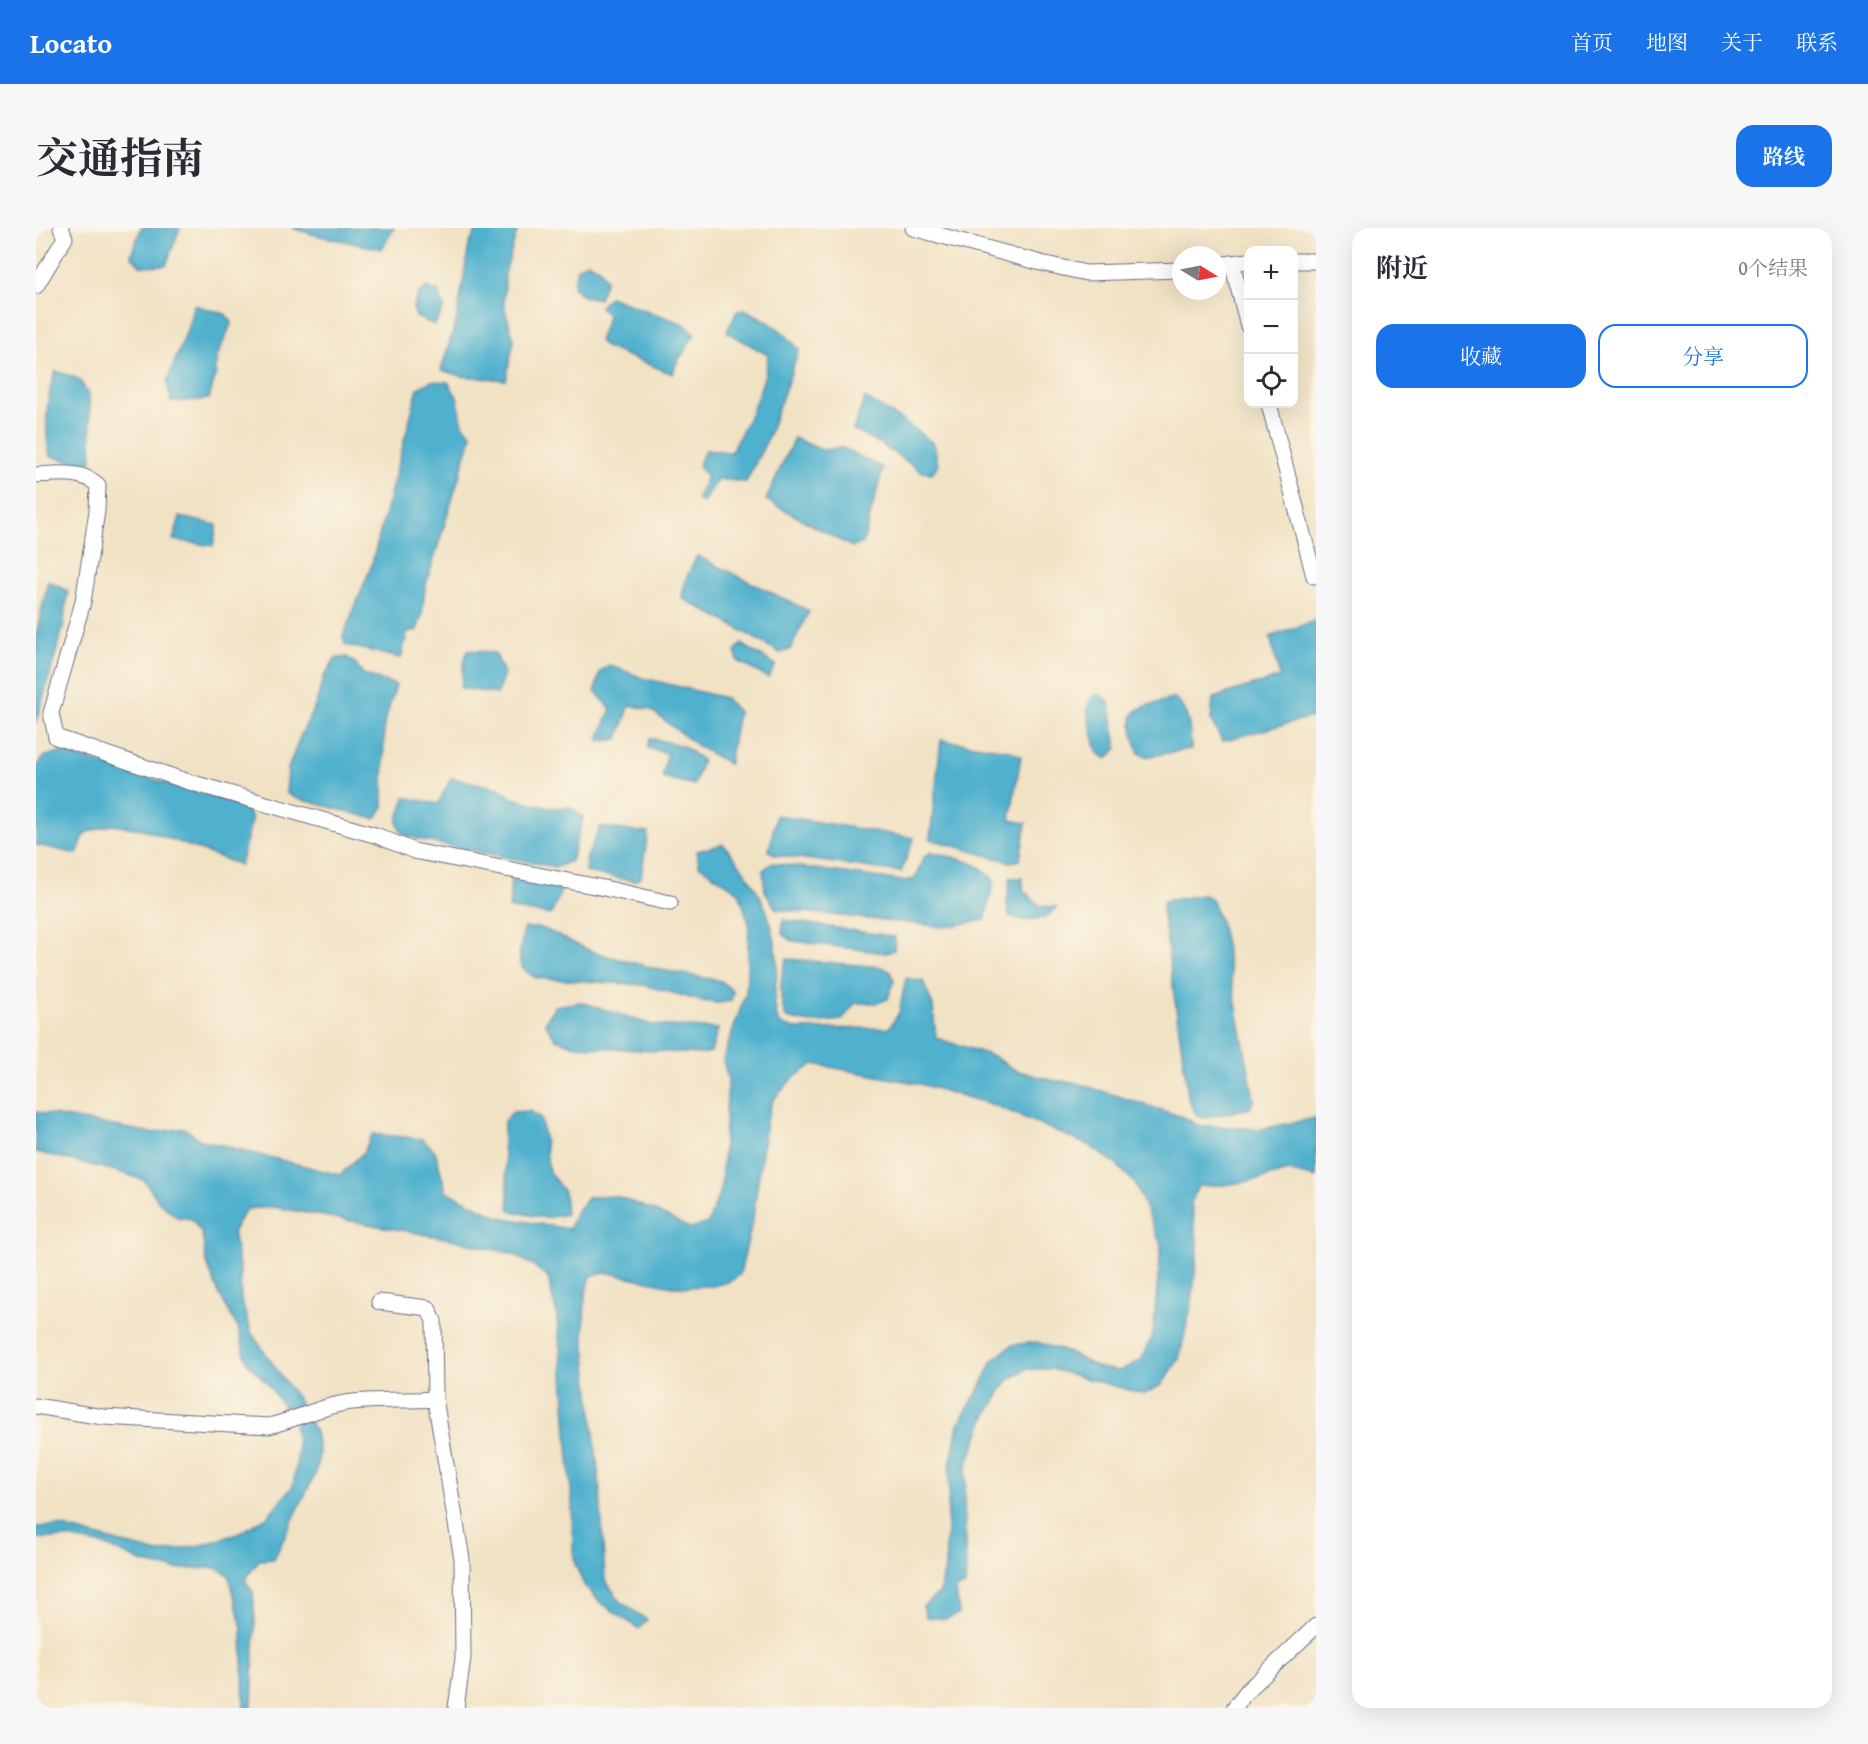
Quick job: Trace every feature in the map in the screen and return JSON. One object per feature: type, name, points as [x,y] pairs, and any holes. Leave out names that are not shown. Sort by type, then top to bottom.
[{"type":"street","points":[[36,286],[65,238],[61,228]]},
{"type":"street","points":[[913,228],[1086,273],[1172,270]]},
{"type":"street","points":[[1298,261],[1316,261]]},
{"type":"street","points":[[1226,264],[1244,262]]},
{"type":"street","points":[[1226,267],[1244,315]]},
{"type":"street","points":[[1270,408],[1314,576]]},
{"type":"street","points":[[36,475],[73,474],[91,479],[98,485],[97,511],[83,602],[51,713],[56,737],[186,781],[378,836],[414,851],[670,903]]},
{"type":"street","points":[[379,1302],[428,1308],[434,1321],[435,1399],[462,1559],[462,1658],[456,1708]]},
{"type":"street","points":[[36,1406],[103,1417],[269,1426],[345,1403],[435,1399]]},
{"type":"street","points":[[1234,1708],[1247,1691],[1316,1626]]},
{"type":"water","points":[[141,228],[180,228],[166,265],[141,266],[131,255]]},
{"type":"water","points":[[292,228],[394,228],[382,249]]},
{"type":"water","points":[[478,228],[518,228],[505,273],[504,306],[514,340],[506,380],[461,376],[441,370],[457,318],[469,245]]},
{"type":"water","points":[[587,262],[600,269],[606,280],[599,299],[583,296],[573,287],[577,268]]},
{"type":"water","points":[[427,287],[439,292],[444,308],[435,325],[416,317],[413,308],[419,293]]},
{"type":"water","points":[[609,297],[684,324],[695,334],[676,364],[673,374],[605,347],[599,341],[608,316],[600,307]]},
{"type":"water","points":[[194,305],[225,314],[232,322],[217,357],[216,373],[209,399],[171,402],[167,382]]},
{"type":"water","points":[[744,309],[781,331],[799,350],[767,440],[746,482],[718,479],[703,503],[697,499],[707,476],[698,467],[705,450],[731,452],[754,405],[766,367],[768,355],[727,332],[736,312]]},
{"type":"water","points":[[56,371],[79,379],[89,395],[92,461],[85,464],[50,456],[47,413]]},
{"type":"water","points":[[431,381],[448,382],[457,397],[463,425],[472,435],[425,588],[422,614],[417,630],[407,632],[401,658],[345,645],[343,636],[371,567],[418,388]]},
{"type":"water","points":[[865,398],[903,421],[934,444],[938,465],[932,473],[922,472],[879,443],[853,430]]},
{"type":"water","points":[[794,438],[822,450],[843,448],[883,468],[863,543],[852,547],[766,500]]},
{"type":"water","points":[[180,517],[217,525],[213,546],[173,540]]},
{"type":"water","points":[[697,556],[809,611],[790,650],[780,653],[682,598],[684,583]]},
{"type":"water","points":[[48,581],[68,591],[63,628],[36,723],[36,636]]},
{"type":"water","points":[[1316,620],[1316,716],[1222,741],[1211,720],[1213,699],[1280,677],[1270,637]]},
{"type":"water","points":[[741,644],[776,665],[768,678],[738,661],[735,652]]},
{"type":"water","points":[[468,650],[495,653],[504,673],[497,694],[461,688]]},
{"type":"water","points":[[347,657],[363,674],[396,685],[384,724],[383,808],[375,819],[295,798],[286,793],[288,769],[316,704],[323,678],[335,659]]},
{"type":"water","points":[[609,665],[643,678],[725,698],[738,712],[729,764],[696,745],[651,710],[630,705],[618,739],[598,741],[611,709],[595,691],[600,672]]},
{"type":"water","points":[[1099,694],[1109,702],[1117,748],[1107,759],[1097,752],[1087,710],[1090,699]]},
{"type":"water","points":[[1175,698],[1186,715],[1191,749],[1146,757],[1138,752],[1132,717],[1141,708]]},
{"type":"water","points":[[650,738],[683,746],[702,760],[694,785],[662,777],[667,753],[647,748]]},
{"type":"water","points":[[941,740],[1008,750],[1021,756],[1010,820],[1026,823],[1020,860],[1010,862],[930,839]]},
{"type":"water","points":[[61,752],[243,806],[252,819],[240,865],[143,829],[111,825],[85,833],[77,854],[36,845],[36,768],[43,757]]},
{"type":"water","points":[[451,778],[499,788],[512,798],[552,808],[570,807],[583,817],[571,861],[556,867],[403,835],[397,822],[405,797],[438,804]]},
{"type":"water","points":[[776,815],[914,838],[901,872],[776,855],[769,851]]},
{"type":"water","points":[[600,827],[648,833],[641,877],[634,881],[585,872],[587,857]]},
{"type":"water","points":[[723,844],[753,884],[772,926],[777,960],[775,1007],[779,1024],[796,1029],[889,1028],[899,1013],[906,978],[923,981],[933,1006],[936,1038],[993,1056],[1015,1070],[1050,1080],[1077,1083],[1183,1117],[1197,1125],[1261,1129],[1316,1118],[1316,1178],[1288,1171],[1225,1185],[1198,1186],[1191,1203],[1198,1246],[1192,1302],[1179,1359],[1162,1385],[1144,1394],[1051,1369],[1026,1369],[1007,1381],[985,1418],[967,1465],[964,1507],[966,1570],[965,1586],[956,1589],[959,1614],[945,1619],[926,1617],[923,1606],[940,1592],[945,1568],[950,1467],[958,1425],[993,1360],[1012,1345],[1037,1342],[1069,1353],[1099,1368],[1119,1371],[1141,1360],[1153,1334],[1161,1245],[1135,1183],[1116,1164],[1088,1145],[994,1105],[920,1084],[814,1064],[792,1079],[773,1100],[766,1122],[753,1218],[740,1274],[731,1281],[713,1286],[678,1287],[604,1272],[591,1276],[585,1296],[584,1335],[600,1490],[605,1580],[621,1602],[647,1620],[639,1629],[600,1602],[584,1585],[575,1564],[563,1375],[556,1311],[548,1278],[534,1266],[513,1254],[450,1239],[274,1207],[246,1209],[233,1230],[240,1273],[241,1300],[252,1334],[305,1410],[315,1433],[319,1453],[316,1472],[274,1559],[259,1560],[245,1580],[253,1592],[255,1621],[252,1708],[244,1708],[242,1628],[229,1575],[217,1568],[175,1569],[144,1563],[104,1545],[67,1538],[36,1538],[36,1527],[60,1526],[158,1553],[202,1545],[240,1533],[267,1517],[293,1486],[298,1452],[294,1422],[268,1384],[247,1362],[238,1328],[219,1294],[206,1261],[202,1234],[192,1219],[177,1217],[160,1203],[144,1180],[36,1152],[36,1112],[152,1133],[184,1128],[201,1140],[340,1175],[362,1154],[373,1134],[422,1139],[435,1151],[446,1191],[499,1217],[569,1229],[576,1212],[588,1197],[616,1196],[653,1210],[691,1229],[708,1223],[721,1189],[728,1080],[723,1060],[746,992],[749,924],[739,892],[699,865],[697,851]]},
{"type":"water","points":[[931,852],[974,864],[982,868],[994,881],[985,920],[945,927],[776,909],[765,891],[763,870],[772,863],[903,881],[915,879],[923,858]]},
{"type":"water","points":[[1010,878],[1022,878],[1024,891],[1040,906],[1057,907],[1045,918],[1023,920],[1009,916],[1007,901]]},
{"type":"water","points":[[511,879],[562,889],[551,915],[509,908]]},
{"type":"water","points":[[1203,895],[1211,898],[1221,924],[1254,1099],[1250,1108],[1204,1118],[1197,1115],[1189,1101],[1162,908],[1164,901]]},
{"type":"water","points":[[783,920],[895,937],[894,950],[886,953],[793,941],[782,934]]},
{"type":"water","points":[[524,928],[542,928],[593,952],[661,970],[721,981],[733,991],[731,1001],[718,1003],[701,1001],[644,985],[536,978],[528,973],[520,963]]},
{"type":"water","points":[[787,959],[881,967],[890,971],[894,981],[888,999],[877,1003],[855,1003],[842,1020],[810,1023],[786,1018],[781,988],[782,974]]},
{"type":"water","points":[[581,1002],[652,1025],[718,1029],[711,1052],[700,1054],[576,1046],[556,1039],[545,1023],[555,1006]]},
{"type":"water","points":[[529,1111],[541,1118],[549,1172],[564,1192],[566,1214],[546,1218],[510,1211],[503,1144],[504,1121],[513,1112]]}]
